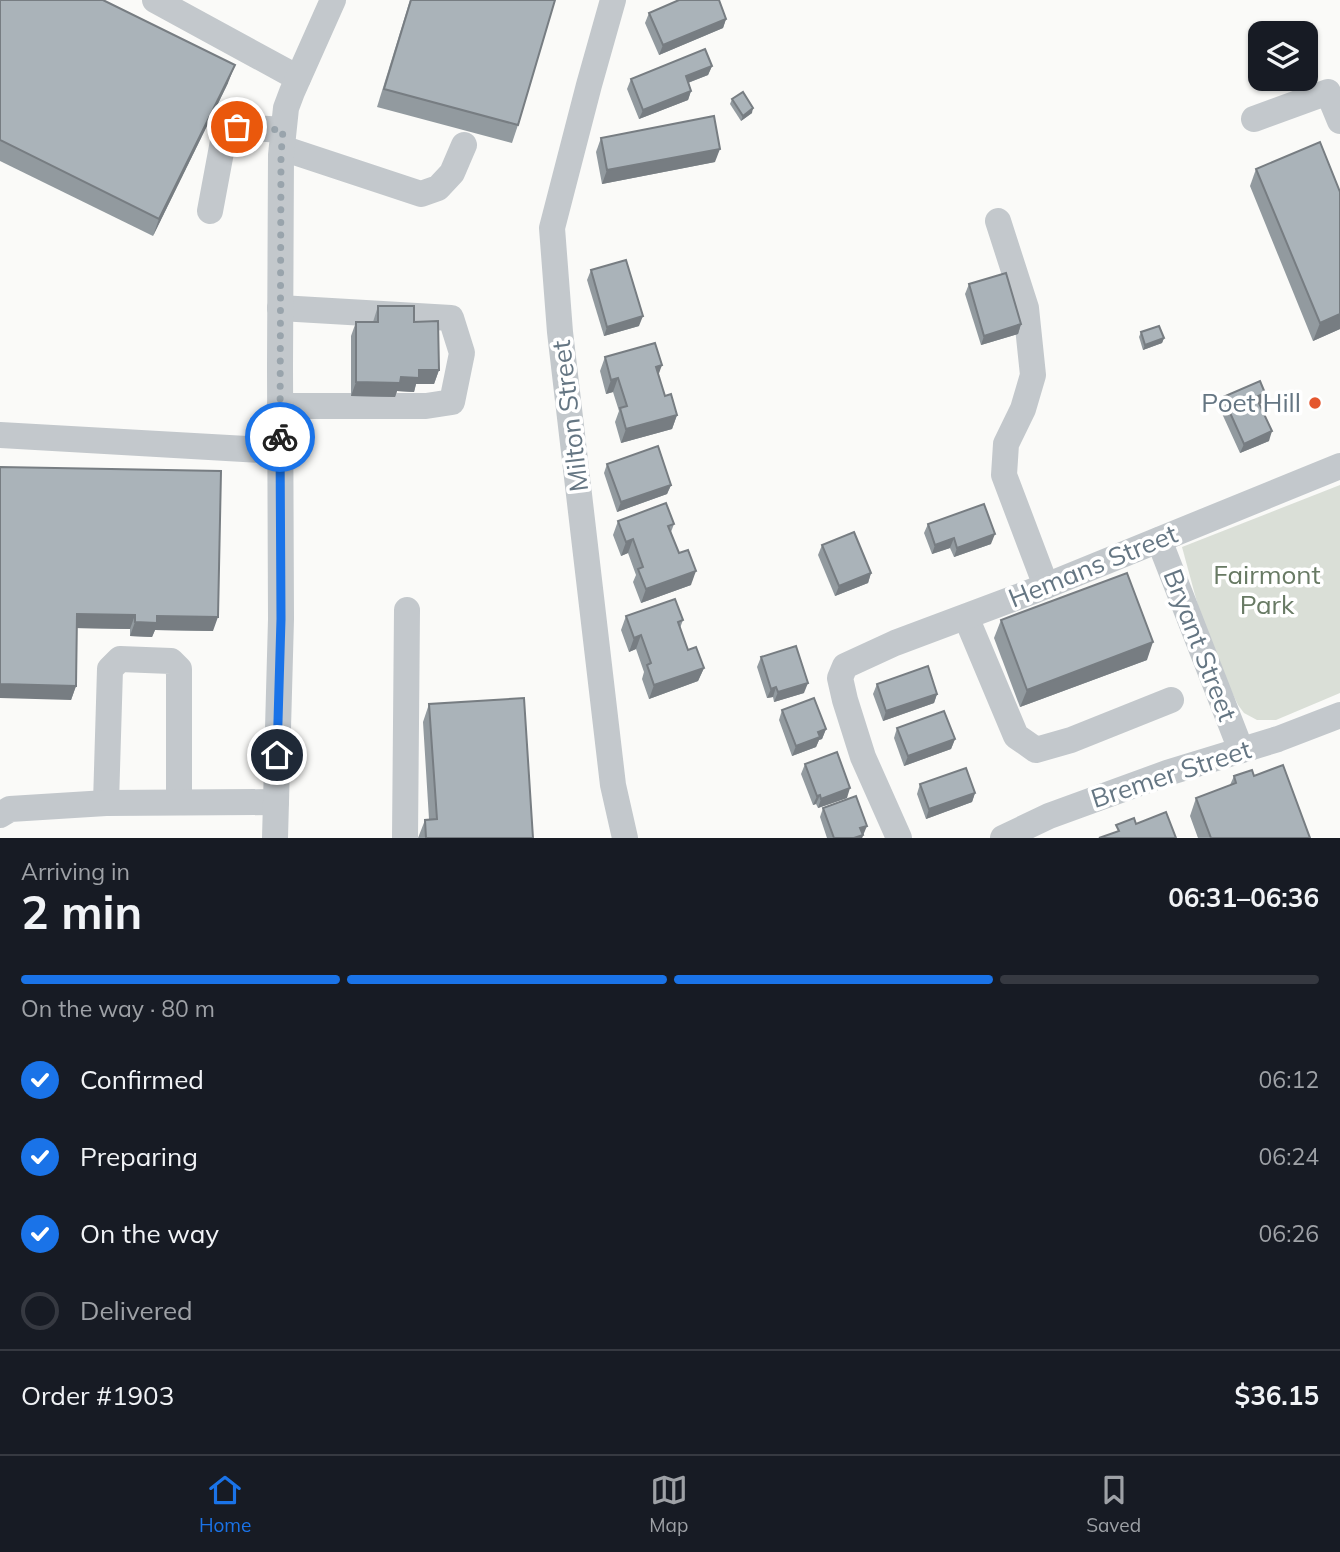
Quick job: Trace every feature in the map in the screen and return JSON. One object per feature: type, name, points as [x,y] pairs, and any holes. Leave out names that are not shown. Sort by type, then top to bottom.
[{"type":"street","points":[[155,0],[298,78]]},
{"type":"street","points":[[275,838],[281,619],[282,139],[286,108],[334,0]]},
{"type":"street","name":"Milton Street","points":[[613,0],[552,228],[560,332],[613,785],[625,838]]},
{"type":"street","points":[[1254,119],[1328,92],[1340,121]]},
{"type":"street","points":[[210,211],[224,136],[237,127],[282,139],[421,194],[438,188],[453,173],[464,145]]},
{"type":"street","points":[[998,221],[1026,308],[1033,375],[1023,410],[1006,444],[1004,475],[1046,586]]},
{"type":"street","points":[[280,308],[450,318],[462,353],[452,401],[426,406],[280,406]]},
{"type":"street","points":[[0,435],[280,451]]},
{"type":"street","name":"Hemans Street","points":[[899,838],[863,757],[845,700],[840,678],[845,666],[895,643],[1046,586],[1340,466]]},
{"type":"street","name":"Bryant Street","points":[[1159,540],[1241,750]]},
{"type":"street","points":[[405,838],[407,610]]},
{"type":"street","points":[[966,617],[1016,736],[1036,750],[1070,740],[1171,700]]},
{"type":"street","points":[[106,803],[110,669],[120,659],[172,661],[179,669],[178,802]]},
{"type":"street","name":"Bremer Street","points":[[1003,838],[1049,816],[1167,774],[1278,739],[1340,715]]},
{"type":"street","points":[[3,808],[106,803],[276,802]]},
{"type":"green space","name":"Fairmont Park","points":[[1340,485],[1340,693],[1276,720],[1257,720],[1244,713],[1225,678],[1201,617],[1182,547]]},
{"type":"building","points":[[0,0],[103,0],[235,65],[159,219],[0,140]]},
{"type":"building","points":[[411,0],[555,0],[518,125],[384,89]]},
{"type":"building","points":[[679,0],[719,0],[726,19],[663,45],[649,13]]},
{"type":"building","points":[[705,49],[712,66],[686,76],[691,91],[643,110],[631,79]]},
{"type":"building","points":[[743,92],[753,108],[743,116],[732,99]]},
{"type":"building","points":[[714,116],[720,149],[607,170],[601,138]]},
{"type":"building","points":[[1320,142],[1340,192],[1340,314],[1320,323],[1256,169]]},
{"type":"building","points":[[626,260],[643,316],[607,327],[591,270]]},
{"type":"building","points":[[1006,273],[1021,324],[984,336],[969,284]]},
{"type":"building","points":[[378,306],[414,306],[414,322],[438,321],[439,370],[419,370],[419,378],[401,377],[400,383],[356,382],[356,322],[378,322]]},
{"type":"building","points":[[1159,326],[1164,338],[1145,345],[1141,332]]},
{"type":"building","points":[[655,343],[662,365],[656,367],[665,396],[671,394],[677,415],[626,429],[620,408],[627,406],[618,378],[611,380],[605,357]]},
{"type":"building","points":[[1260,381],[1265,393],[1256,397],[1272,431],[1244,444],[1223,397]]},
{"type":"building","points":[[658,446],[671,485],[621,502],[607,464]]},
{"type":"building","points":[[0,467],[221,471],[218,617],[157,616],[157,623],[135,622],[135,615],[77,614],[76,686],[0,684]]},
{"type":"building","points":[[666,503],[674,524],[668,526],[679,553],[688,550],[696,571],[646,589],[638,569],[643,567],[633,539],[626,542],[618,521]]},
{"type":"building","points":[[984,504],[995,534],[957,548],[954,538],[935,545],[928,524]]},
{"type":"building","points":[[854,532],[871,573],[839,586],[822,545]]},
{"type":"building","points":[[1127,573],[1153,642],[1027,690],[1001,620]]},
{"type":"building","points":[[675,599],[683,620],[678,622],[688,650],[696,647],[704,668],[654,685],[647,665],[651,663],[641,635],[634,638],[626,616]]},
{"type":"building","points":[[796,646],[808,683],[778,692],[776,687],[771,689],[761,657]]},
{"type":"building","points":[[928,666],[937,694],[886,711],[877,684]]},
{"type":"building","points":[[524,698],[533,838],[426,838],[425,820],[437,819],[429,704]]},
{"type":"building","points":[[814,698],[826,729],[818,732],[820,737],[796,746],[782,710]]},
{"type":"building","points":[[944,711],[955,739],[908,756],[897,728]]},
{"type":"building","points":[[837,752],[850,788],[821,799],[820,795],[817,796],[805,764]]},
{"type":"building","points":[[1283,765],[1310,838],[1211,838],[1196,798],[1236,783],[1234,776],[1252,770],[1254,776]]},
{"type":"building","points":[[966,768],[975,793],[929,809],[920,784]]},
{"type":"building","points":[[856,796],[867,826],[860,828],[863,835],[834,838],[823,808]]},
{"type":"building","points":[[1166,812],[1176,838],[1099,838],[1119,831],[1116,825],[1134,818],[1136,824]]},
{"type":"way so far","points":[[237,127],[283,130],[280,437]]},
{"type":"place","name":"Poet Hill","points":[[1315,403]]},
{"type":"route","points":[[277,755],[281,619],[280,437]]}]
